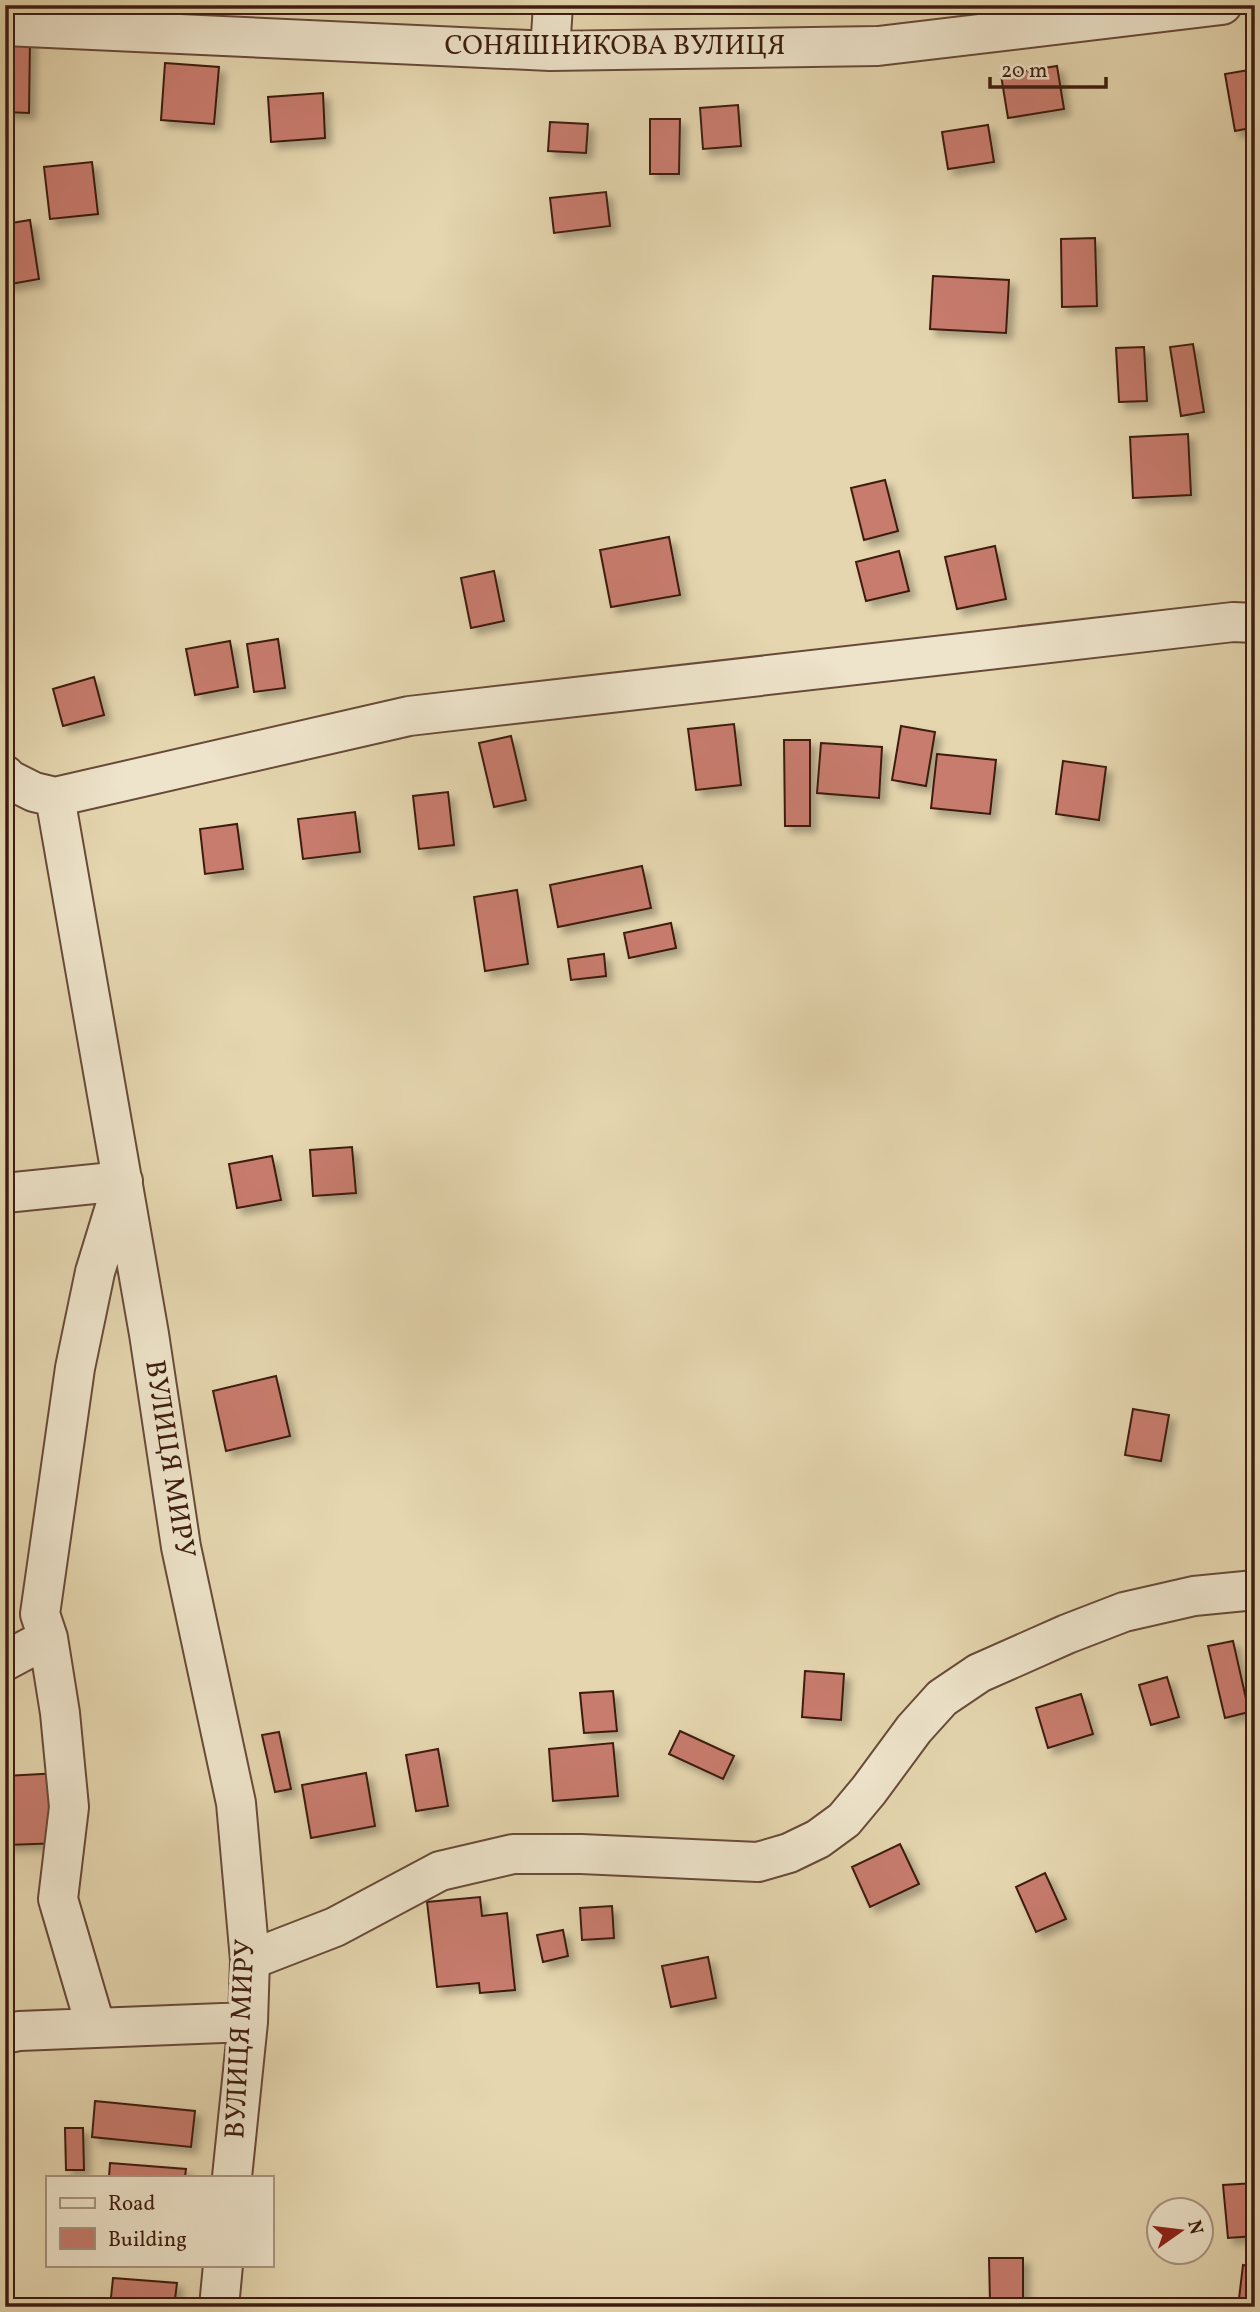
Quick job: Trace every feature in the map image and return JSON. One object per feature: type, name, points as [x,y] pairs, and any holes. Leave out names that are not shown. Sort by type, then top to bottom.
[{"type":"street","points":[[550,51],[553,5]]},
{"type":"street","name":"СОНЯШНИКОВА ВУЛИЦЯ","points":[[5,26],[550,51],[878,46],[1222,5]]},
{"type":"street","points":[[5,775],[34,792],[55,797],[409,716],[1233,622],[1255,623]]},
{"type":"street","name":"ВУЛИЦЯ МИРУ","points":[[55,797],[123,1181],[181,1547],[236,1803],[250,1960],[248,2022],[232,2176]]},
{"type":"street","points":[[5,1194],[123,1181],[94,1272],[69,1402],[40,1614],[48,1638],[60,1713],[69,1807],[58,1899],[96,2028]]},
{"type":"street","points":[[250,1960],[334,1927],[440,1871],[513,1854],[581,1854],[758,1862],[789,1853],[818,1839],[844,1820],[914,1729],[942,1698],[979,1673],[1124,1612],[1194,1596],[1255,1590]]},
{"type":"street","points":[[5,1661],[48,1638]]},
{"type":"street","points":[[5,2034],[19,2031],[248,2022]]},
{"type":"street","points":[[219,2307],[223,2266]]},
{"type":"building","points":[[5,39],[30,39],[29,113],[5,112]]},
{"type":"building","points":[[165,63],[219,67],[214,124],[161,120]]},
{"type":"building","points":[[1057,66],[1064,109],[1008,118],[1001,75]]},
{"type":"building","points":[[1255,69],[1255,127],[1235,131],[1225,74]]},
{"type":"building","points":[[323,93],[325,138],[271,142],[268,97]]},
{"type":"building","points":[[738,105],[741,146],[703,149],[700,108]]},
{"type":"building","points":[[650,119],[680,119],[679,174],[650,174]]},
{"type":"building","points":[[550,122],[588,124],[586,153],[548,151]]},
{"type":"building","points":[[988,125],[994,162],[948,169],[942,132]]},
{"type":"building","points":[[92,162],[98,214],[50,219],[44,167]]},
{"type":"building","points":[[606,192],[610,226],[554,233],[550,198]]},
{"type":"building","points":[[30,220],[39,279],[5,285],[5,224]]},
{"type":"building","points":[[1095,238],[1097,306],[1062,307],[1061,239]]},
{"type":"building","points":[[933,276],[1009,280],[1006,333],[930,329]]},
{"type":"building","points":[[1193,344],[1204,412],[1181,416],[1170,347]]},
{"type":"building","points":[[1144,347],[1147,401],[1119,402],[1116,348]]},
{"type":"building","points":[[1188,434],[1191,495],[1133,498],[1130,437]]},
{"type":"building","points":[[885,480],[898,531],[864,540],[851,488]]},
{"type":"building","points":[[669,537],[680,595],[611,607],[600,550]]},
{"type":"building","points":[[995,546],[1006,599],[957,609],[945,557]]},
{"type":"building","points":[[899,551],[909,591],[866,601],[856,562]]},
{"type":"building","points":[[494,571],[504,621],[471,628],[461,578]]},
{"type":"building","points":[[278,639],[285,688],[254,692],[247,644]]},
{"type":"building","points":[[230,641],[238,687],[195,695],[186,649]]},
{"type":"building","points":[[94,677],[104,715],[63,726],[53,689]]},
{"type":"building","points":[[734,724],[741,785],[696,790],[688,729]]},
{"type":"building","points":[[901,726],[935,732],[926,786],[892,780]]},
{"type":"building","points":[[511,736],[526,800],[494,807],[479,743]]},
{"type":"building","points":[[784,740],[810,740],[810,826],[785,826]]},
{"type":"building","points":[[821,743],[882,747],[879,798],[817,793]]},
{"type":"building","points":[[937,754],[996,760],[990,814],[931,808]]},
{"type":"building","points":[[1063,761],[1106,767],[1099,820],[1056,814]]},
{"type":"building","points":[[448,792],[454,845],[419,849],[413,796]]},
{"type":"building","points":[[355,812],[360,852],[303,859],[298,819]]},
{"type":"building","points":[[237,824],[243,869],[205,874],[200,829]]},
{"type":"building","points":[[642,866],[651,908],[558,927],[550,885]]},
{"type":"building","points":[[517,890],[528,964],[485,971],[474,897]]},
{"type":"building","points":[[671,923],[676,948],[629,958],[624,933]]},
{"type":"building","points":[[604,954],[606,976],[571,980],[568,959]]},
{"type":"building","points":[[352,1147],[356,1193],[313,1196],[310,1150]]},
{"type":"building","points":[[272,1156],[281,1200],[237,1208],[229,1164]]},
{"type":"building","points":[[276,1376],[290,1436],[226,1451],[213,1391]]},
{"type":"building","points":[[1133,1409],[1169,1415],[1161,1461],[1125,1455]]},
{"type":"building","points":[[1233,1641],[1249,1712],[1225,1718],[1208,1646]]},
{"type":"building","points":[[805,1671],[844,1674],[841,1720],[802,1717]]},
{"type":"building","points":[[1167,1677],[1179,1717],[1151,1725],[1139,1685]]},
{"type":"building","points":[[613,1691],[617,1731],[584,1733],[580,1693]]},
{"type":"building","points":[[1081,1694],[1093,1734],[1048,1748],[1036,1708]]},
{"type":"building","points":[[680,1731],[734,1756],[723,1779],[669,1754]]},
{"type":"building","points":[[279,1732],[291,1789],[275,1792],[262,1735]]},
{"type":"building","points":[[613,1743],[618,1796],[553,1801],[549,1749]]},
{"type":"building","points":[[438,1749],[448,1806],[416,1811],[406,1755]]},
{"type":"building","points":[[60,1773],[63,1843],[6,1845],[5,1776]]},
{"type":"building","points":[[366,1773],[375,1826],[311,1838],[302,1785]]},
{"type":"building","points":[[900,1844],[919,1884],[870,1907],[852,1867]]},
{"type":"building","points":[[1045,1873],[1066,1919],[1036,1932],[1016,1887]]},
{"type":"building","points":[[480,1897],[482,1916],[507,1913],[515,1990],[480,1993],[479,1983],[437,1987],[427,1902]]},
{"type":"building","points":[[612,1906],[614,1938],[582,1940],[580,1908]]},
{"type":"building","points":[[563,1930],[568,1956],[543,1962],[537,1935]]},
{"type":"building","points":[[708,1957],[716,1998],[671,2007],[662,1966]]},
{"type":"building","points":[[95,2101],[195,2111],[191,2147],[92,2137]]},
{"type":"building","points":[[65,2128],[83,2128],[84,2170],[66,2170]]},
{"type":"building","points":[[110,2163],[186,2169],[185,2176],[109,2176]]},
{"type":"building","points":[[1255,2183],[1255,2236],[1228,2238],[1223,2185]]},
{"type":"building","points":[[989,2258],[1023,2258],[1023,2302],[990,2302]]},
{"type":"building","points":[[1243,2265],[1255,2267],[1255,2307],[1238,2307]]},
{"type":"building","points":[[113,2278],[177,2283],[174,2307],[110,2307]]}]
